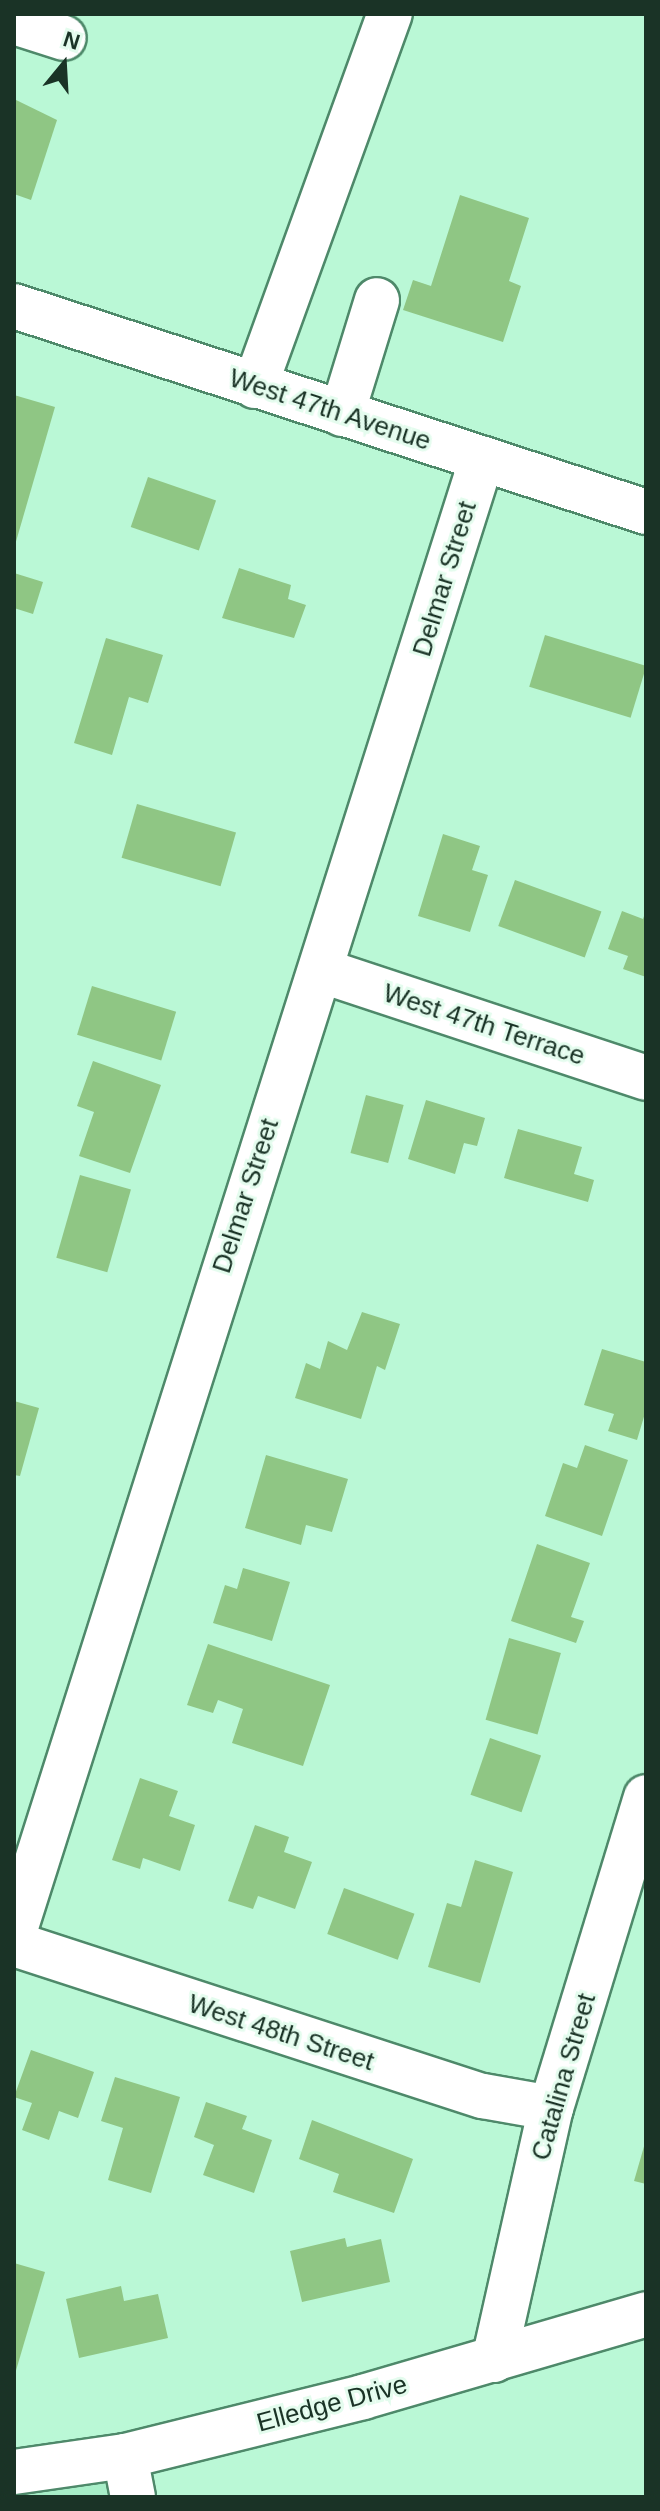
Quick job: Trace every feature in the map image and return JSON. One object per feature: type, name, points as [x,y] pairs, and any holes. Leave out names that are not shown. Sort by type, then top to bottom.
[{"type":"street","points":[[255,386],[390,14]]},
{"type":"street","points":[[14,22],[64,38]]},
{"type":"street","points":[[342,414],[377,300]]},
{"type":"street","name":"West 47th Avenue","points":[[14,306],[646,512]]},
{"type":"street","name":"Delmar Street","points":[[14,1933],[291,1054],[323,971],[482,459]]},
{"type":"street","name":"West 47th Terrace","points":[[323,971],[646,1078]]},
{"type":"street","name":"Catalina Street","points":[[494,2360],[551,2108],[646,1797]]},
{"type":"street","name":"West 48th Street","points":[[14,1944],[483,2096],[551,2108]]},
{"type":"street","name":"Elledge Drive","points":[[14,2472],[129,2477],[646,2314]]},
{"type":"shaded area","points":[[116,2473],[120,2497],[14,2497],[14,2493]]},
{"type":"building","points":[[14,99],[57,120],[31,200],[14,194]]},
{"type":"building","points":[[460,195],[529,218],[509,281],[521,286],[503,342],[403,310],[413,280],[431,286]]},
{"type":"building","points":[[14,395],[55,407],[15,545],[14,545]]},
{"type":"building","points":[[148,477],[216,500],[199,551],[131,527]]},
{"type":"building","points":[[239,568],[291,585],[288,599],[306,605],[294,638],[222,618]]},
{"type":"building","points":[[14,573],[43,582],[33,614],[14,608]]},
{"type":"building","points":[[545,635],[646,666],[631,718],[529,687]]},
{"type":"building","points":[[106,638],[163,655],[148,703],[129,697],[112,755],[74,743]]},
{"type":"building","points":[[137,804],[236,832],[221,886],[122,858]]},
{"type":"building","points":[[443,834],[480,846],[472,870],[488,875],[470,932],[418,916]]},
{"type":"building","points":[[515,880],[601,911],[585,958],[498,926]]},
{"type":"building","points":[[646,910],[646,977],[623,969],[628,956],[608,949],[622,911],[643,919]]},
{"type":"building","points":[[92,986],[176,1012],[161,1061],[77,1035]]},
{"type":"building","points":[[93,1061],[161,1085],[130,1173],[79,1156],[94,1112],[77,1106]]},
{"type":"building","points":[[366,1095],[404,1105],[388,1163],[350,1153]]},
{"type":"building","points":[[426,1100],[485,1118],[477,1146],[464,1143],[455,1174],[408,1159]]},
{"type":"building","points":[[518,1129],[582,1147],[574,1174],[594,1180],[588,1202],[504,1178]]},
{"type":"building","points":[[80,1175],[131,1190],[107,1272],[56,1258]]},
{"type":"building","points":[[362,1312],[400,1324],[385,1370],[377,1366],[361,1419],[295,1398],[306,1363],[320,1369],[328,1341],[347,1350]]},
{"type":"building","points":[[602,1349],[646,1362],[646,1410],[637,1440],[608,1431],[614,1414],[584,1405]]},
{"type":"building","points":[[14,1401],[39,1408],[20,1476],[14,1475]]},
{"type":"building","points":[[585,1445],[628,1460],[602,1536],[545,1516],[563,1463],[577,1468]]},
{"type":"building","points":[[266,1455],[348,1479],[332,1532],[306,1525],[301,1545],[245,1528]]},
{"type":"building","points":[[537,1544],[590,1563],[571,1617],[584,1621],[576,1643],[511,1621]]},
{"type":"building","points":[[243,1568],[290,1582],[272,1641],[213,1623],[225,1585],[237,1589]]},
{"type":"building","points":[[509,1638],[561,1653],[537,1735],[486,1720]]},
{"type":"building","points":[[208,1644],[330,1685],[303,1766],[232,1743],[243,1709],[218,1700],[213,1713],[187,1705]]},
{"type":"building","points":[[490,1738],[541,1756],[522,1812],[470,1795]]},
{"type":"building","points":[[140,1778],[178,1791],[169,1816],[195,1825],[180,1871],[143,1858],[140,1869],[112,1860]]},
{"type":"building","points":[[255,1825],[289,1837],[284,1852],[312,1862],[295,1909],[258,1896],[253,1909],[228,1901]]},
{"type":"building","points":[[475,1860],[513,1872],[480,1983],[428,1967],[447,1903],[461,1907]]},
{"type":"building","points":[[344,1888],[414,1914],[398,1960],[327,1934]]},
{"type":"building","points":[[31,2050],[94,2072],[78,2118],[59,2111],[49,2140],[22,2130],[32,2103],[14,2097]]},
{"type":"building","points":[[115,2077],[180,2097],[151,2193],[108,2180],[123,2128],[101,2121]]},
{"type":"building","points":[[206,2102],[247,2116],[242,2129],[272,2140],[254,2193],[203,2175],[214,2145],[194,2137]]},
{"type":"building","points":[[312,2120],[413,2159],[394,2213],[333,2192],[339,2174],[299,2159]]},
{"type":"building","points":[[646,2143],[646,2184],[634,2181]]},
{"type":"building","points":[[345,2238],[347,2247],[381,2239],[390,2282],[302,2302],[290,2251]]},
{"type":"building","points":[[14,2263],[45,2272],[15,2374],[14,2374]]},
{"type":"building","points":[[121,2286],[124,2301],[158,2294],[168,2338],[79,2358],[66,2299]]}]
